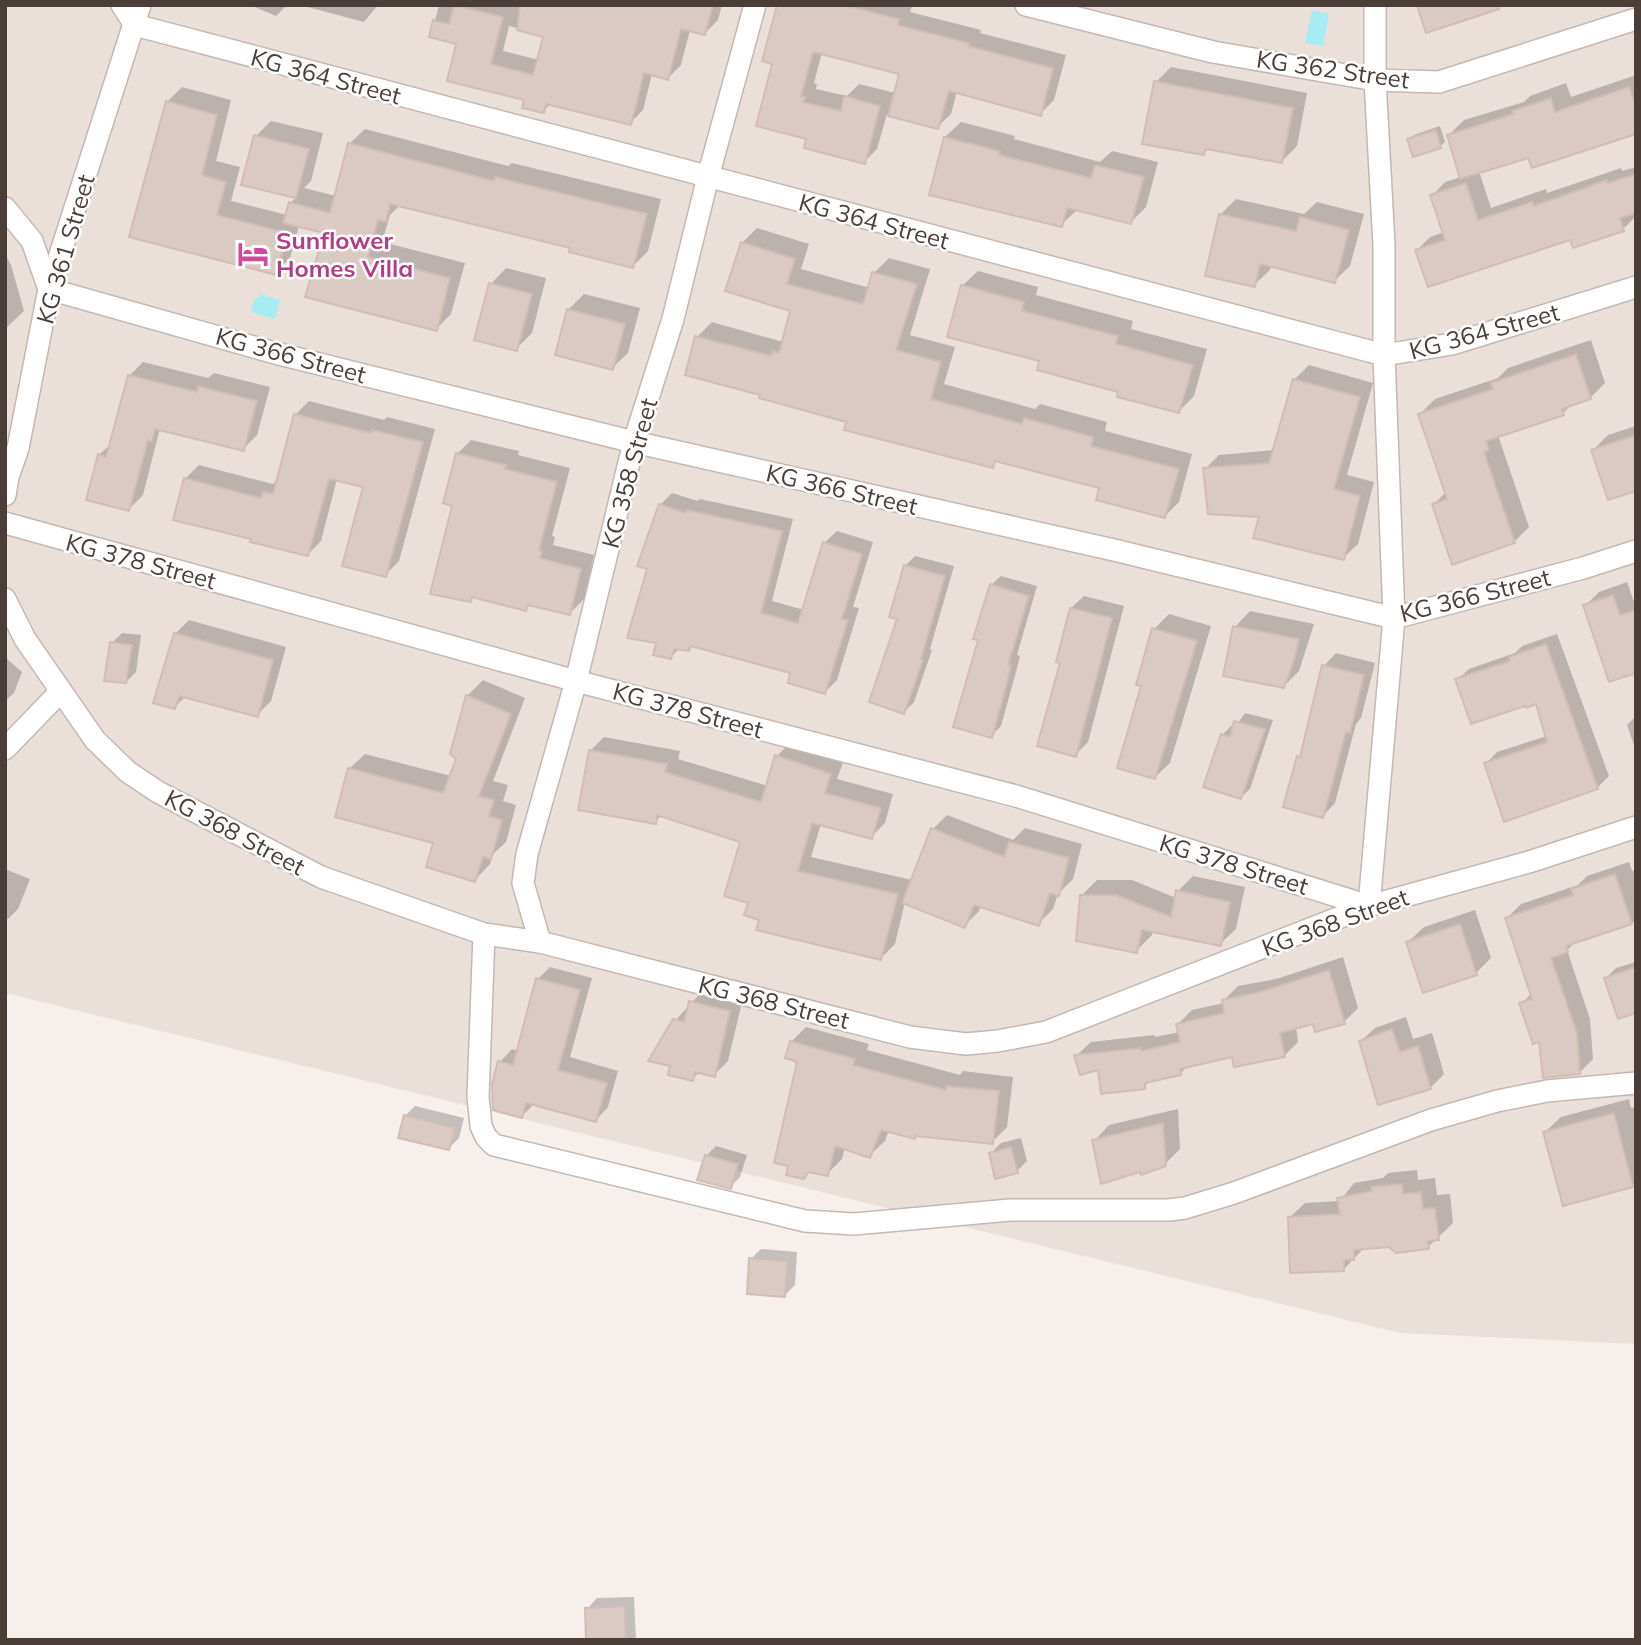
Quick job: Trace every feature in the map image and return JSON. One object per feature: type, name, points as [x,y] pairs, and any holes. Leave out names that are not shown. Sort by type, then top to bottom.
[{"type":"street","points":[[122,5],[137,15]]},
{"type":"street","name":"KG 358 Street","points":[[540,942],[523,883],[526,864],[576,681],[634,442],[673,319],[755,5]]},
{"type":"street","name":"KG 362 Street","points":[[1026,5],[1213,52],[1375,80],[1439,82],[1636,19]]},
{"type":"street","points":[[1369,906],[1394,618],[1384,355],[1384,245],[1375,80],[1375,5]]},
{"type":"street","name":"KG 364 Street","points":[[137,15],[708,177],[1384,355],[1452,344],[1636,287]]},
{"type":"street","name":"KG 361 Street","points":[[5,495],[23,423],[49,289],[137,15]]},
{"type":"street","points":[[5,208],[32,241],[49,289]]},
{"type":"street","name":"KG 366 Street","points":[[49,289],[275,353],[634,442],[1114,550],[1394,618],[1583,568],[1636,551]]},
{"type":"street","name":"KG 378 Street","points":[[5,523],[576,681],[1016,796],[1369,906]]},
{"type":"street","name":"KG 368 Street","points":[[5,599],[25,639],[95,740],[128,772],[158,792],[321,877],[484,934],[540,942],[910,1037],[966,1044],[1046,1032],[1369,906],[1529,862],[1636,827]]},
{"type":"street","points":[[5,749],[61,691]]},
{"type":"street","points":[[484,934],[478,1097],[481,1126],[494,1145],[805,1221],[854,1224],[1010,1210],[1185,1208],[1234,1193],[1431,1120],[1497,1101],[1547,1091],[1636,1083]]},
{"type":"shaded area","points":[[5,5],[1636,5],[1636,1344],[1400,1333],[5,993]]},
{"type":"water","points":[[1312,10],[1329,14],[1323,46],[1305,43]]},
{"type":"water","points":[[260,294],[280,300],[275,319],[251,312],[255,298],[259,298]]},
{"type":"building","points":[[454,5],[503,17],[491,64],[533,75],[543,37],[517,30],[520,5],[713,5],[705,35],[681,29],[668,80],[644,73],[631,125],[546,104],[544,113],[522,108],[524,100],[447,81],[456,44],[429,37],[433,20],[449,24]]},
{"type":"building","points":[[777,5],[844,5],[899,19],[898,25],[1053,68],[1041,116],[949,91],[938,129],[888,116],[899,74],[813,52],[801,96],[805,97],[803,102],[841,111],[844,96],[880,106],[865,164],[804,148],[806,139],[756,126],[772,64],[762,61]]},
{"type":"building","points":[[1417,5],[1498,5],[1499,9],[1426,33]]},
{"type":"building","points":[[1154,81],[1293,108],[1282,163],[1206,149],[1204,155],[1142,144]]},
{"type":"building","points":[[1629,87],[1636,106],[1636,134],[1532,168],[1528,158],[1460,179],[1447,135],[1514,114],[1512,111],[1551,98],[1555,112]]},
{"type":"building","points":[[166,101],[217,115],[202,175],[226,182],[217,215],[287,233],[276,275],[129,237]]},
{"type":"building","points":[[1436,130],[1441,148],[1413,157],[1407,139]]},
{"type":"building","points":[[254,135],[309,149],[296,198],[241,185]]},
{"type":"building","points":[[944,137],[1000,151],[999,155],[1091,178],[1095,165],[1144,177],[1131,224],[1067,208],[1062,227],[929,195]]},
{"type":"building","points":[[348,143],[494,181],[495,177],[647,214],[633,268],[569,252],[570,248],[390,204],[386,222],[378,220],[368,257],[450,278],[437,331],[305,297],[324,233],[283,223],[289,202],[330,213]]},
{"type":"building","points":[[1636,174],[1636,213],[1620,218],[1624,231],[1573,248],[1570,240],[1428,287],[1415,250],[1445,240],[1430,195],[1466,183],[1478,220],[1532,202],[1534,206],[1607,180],[1608,183]]},
{"type":"building","points":[[1219,214],[1296,231],[1300,217],[1349,230],[1335,283],[1260,264],[1255,287],[1205,276]]},
{"type":"building","points":[[741,242],[795,259],[787,284],[863,304],[872,272],[917,284],[896,350],[941,362],[931,399],[1022,424],[1024,418],[1093,437],[1091,446],[1179,469],[1165,518],[1096,500],[1099,488],[995,461],[993,468],[844,430],[846,422],[685,375],[695,336],[771,356],[772,351],[779,353],[790,311],[725,291]]},
{"type":"building","points":[[489,283],[532,294],[517,351],[474,340]]},
{"type":"building","points":[[961,285],[1024,302],[1022,311],[1118,336],[1116,344],[1193,365],[1179,413],[1117,397],[1118,392],[1037,370],[1039,361],[947,337]]},
{"type":"building","points":[[567,309],[625,324],[613,370],[555,355]]},
{"type":"building","points":[[1576,354],[1591,399],[1562,409],[1564,415],[1486,441],[1489,450],[1484,452],[1515,543],[1452,565],[1432,504],[1447,499],[1418,414],[1493,389],[1491,383]]},
{"type":"building","points":[[128,375],[197,392],[198,386],[257,401],[244,451],[155,429],[152,442],[148,440],[129,511],[86,500],[98,454],[106,457]]},
{"type":"building","points":[[1293,379],[1360,397],[1334,489],[1360,496],[1344,560],[1253,538],[1259,517],[1208,514],[1203,468],[1269,463]]},
{"type":"building","points":[[294,414],[371,433],[372,430],[423,442],[386,577],[342,566],[363,487],[329,479],[308,556],[173,520],[184,478],[261,498],[263,492],[273,494]]},
{"type":"building","points":[[1636,435],[1636,491],[1608,500],[1591,450]]},
{"type":"building","points":[[456,453],[506,465],[505,469],[557,482],[539,550],[542,551],[540,558],[581,569],[570,615],[528,605],[526,611],[472,597],[471,602],[430,594],[452,506],[443,503]]},
{"type":"building","points":[[659,504],[686,513],[687,510],[782,531],[761,613],[798,623],[823,542],[862,554],[842,619],[848,620],[825,694],[788,683],[790,673],[691,646],[689,651],[674,649],[671,659],[653,655],[656,643],[627,638],[647,569],[637,566]]},
{"type":"building","points":[[904,565],[945,576],[921,659],[923,660],[904,714],[869,702],[897,619],[889,617]]},
{"type":"building","points":[[990,584],[1029,596],[1008,665],[1011,665],[992,738],[953,727],[978,640],[973,639]]},
{"type":"building","points":[[1613,595],[1620,615],[1636,610],[1636,673],[1609,682],[1583,605]]},
{"type":"building","points":[[1070,608],[1112,618],[1076,757],[1037,746],[1060,663],[1056,662]]},
{"type":"building","points":[[1233,626],[1299,639],[1284,688],[1223,676]]},
{"type":"building","points":[[1152,628],[1197,641],[1155,779],[1117,768],[1141,686],[1136,685]]},
{"type":"building","points":[[174,633],[273,660],[258,717],[179,696],[175,709],[153,703]]},
{"type":"building","points":[[110,642],[132,645],[126,683],[104,681]]},
{"type":"building","points":[[1546,644],[1598,789],[1504,822],[1484,763],[1547,742],[1536,704],[1471,724],[1455,679],[1510,661],[1509,657]]},
{"type":"building","points":[[1322,665],[1364,675],[1350,733],[1346,732],[1323,818],[1283,807],[1297,756],[1300,757]]},
{"type":"building","points":[[466,695],[511,714],[479,796],[494,800],[489,816],[502,820],[491,859],[483,857],[475,882],[426,867],[433,843],[335,817],[348,768],[443,793],[456,759],[450,754]]},
{"type":"building","points":[[1234,721],[1265,729],[1241,799],[1203,787],[1221,734],[1230,737]]},
{"type":"building","points":[[589,750],[667,764],[665,772],[761,802],[775,755],[831,774],[825,793],[881,808],[872,839],[812,823],[798,871],[898,894],[881,960],[756,930],[759,920],[744,915],[748,903],[724,896],[740,842],[657,815],[656,824],[578,810]]},
{"type":"building","points":[[931,828],[1004,857],[1009,842],[1069,858],[1059,896],[1050,893],[1039,926],[974,905],[965,928],[902,903]]},
{"type":"building","points":[[1615,874],[1632,924],[1566,946],[1568,952],[1551,958],[1577,1033],[1580,1074],[1543,1078],[1539,1042],[1533,1044],[1519,1003],[1532,999],[1505,918],[1573,895],[1571,889]]},
{"type":"building","points":[[1176,890],[1230,902],[1221,946],[1142,930],[1137,953],[1076,941],[1080,895],[1116,895],[1171,917]]},
{"type":"building","points":[[1460,924],[1477,975],[1423,993],[1406,942]]},
{"type":"building","points":[[1636,967],[1636,1013],[1618,1019],[1604,978]]},
{"type":"building","points":[[1329,970],[1345,1024],[1315,1032],[1313,1024],[1280,1033],[1285,1057],[1234,1067],[1232,1057],[1180,1069],[1181,1075],[1145,1083],[1145,1089],[1101,1094],[1098,1070],[1080,1075],[1074,1055],[1141,1048],[1141,1051],[1180,1042],[1176,1024],[1224,1013],[1222,1000],[1260,992]]},
{"type":"building","points":[[536,978],[580,990],[558,1070],[607,1083],[596,1122],[526,1103],[522,1118],[493,1110],[492,1084],[498,1061],[513,1065]]},
{"type":"building","points":[[689,1001],[730,1011],[715,1077],[695,1072],[693,1081],[668,1075],[670,1066],[648,1061],[673,1019],[684,1022]]},
{"type":"building","points":[[1392,1029],[1400,1052],[1418,1046],[1431,1089],[1378,1105],[1359,1041]]},
{"type":"building","points":[[790,1041],[855,1059],[853,1065],[946,1090],[946,1086],[999,1091],[993,1144],[915,1136],[915,1139],[881,1130],[870,1158],[835,1146],[828,1176],[808,1172],[804,1179],[786,1175],[788,1166],[774,1163],[797,1062],[785,1058]]},
{"type":"building","points":[[1614,1113],[1633,1187],[1563,1206],[1543,1132]]},
{"type":"building","points":[[404,1115],[455,1128],[449,1150],[398,1138]]},
{"type":"building","points":[[1163,1123],[1166,1166],[1101,1184],[1092,1140]]},
{"type":"building","points":[[1011,1147],[1018,1173],[995,1179],[989,1153]]},
{"type":"building","points":[[705,1155],[738,1164],[731,1189],[697,1180]]},
{"type":"building","points":[[1402,1184],[1403,1194],[1421,1192],[1423,1209],[1435,1208],[1439,1240],[1428,1241],[1429,1249],[1396,1253],[1389,1247],[1354,1250],[1354,1260],[1344,1260],[1344,1271],[1290,1273],[1288,1217],[1340,1214],[1337,1198],[1372,1191],[1371,1187]]},
{"type":"building","points":[[749,1258],[788,1261],[785,1297],[747,1294]]},
{"type":"building","points":[[625,1606],[626,1640],[586,1640],[585,1608]]},
{"type":"place","name":"Sunflower Homes Villa","points":[[253,254]]}]
